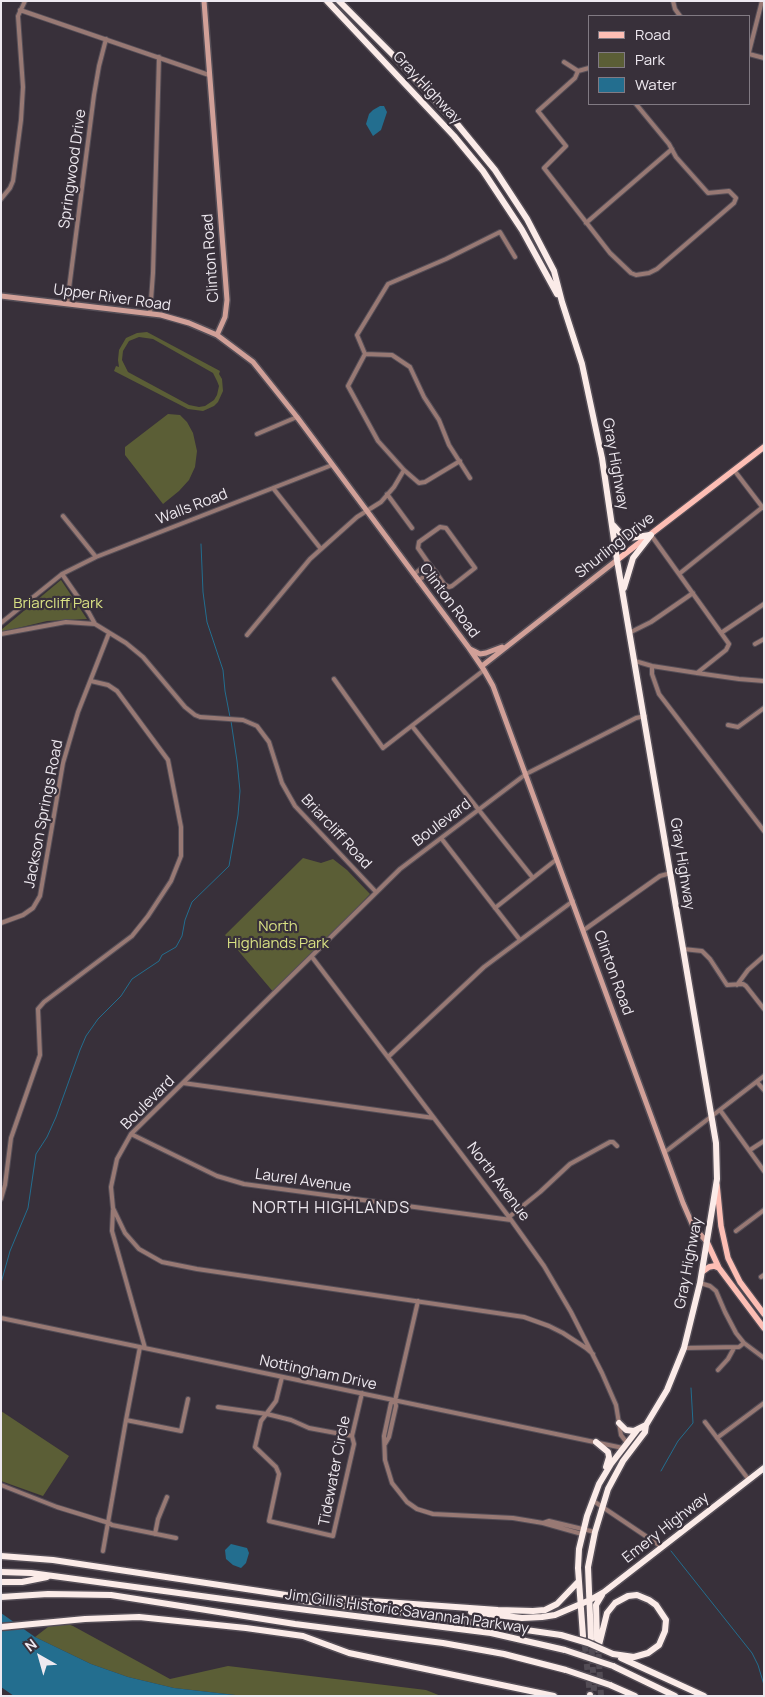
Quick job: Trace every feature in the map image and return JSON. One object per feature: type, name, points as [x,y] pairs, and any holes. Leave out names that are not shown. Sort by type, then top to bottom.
[{"type":"highway","name":"Gray Highway","points":[[327,1],[454,136],[484,171],[522,230],[562,302]]},
{"type":"highway","name":"Gray Highway","points":[[339,1],[394,56],[458,125],[495,170],[528,219],[554,271],[562,302],[575,339],[594,414],[716,1143],[717,1179],[700,1283],[684,1348],[667,1390],[646,1425]]},
{"type":"highway","points":[[613,524],[623,536],[630,538],[651,535]]},
{"type":"highway","points":[[623,589],[633,558],[651,535]]},
{"type":"highway","points":[[619,1423],[626,1430],[634,1431],[646,1425]]},
{"type":"highway","points":[[604,1592],[596,1605],[594,1639],[588,1567],[594,1532],[608,1489],[631,1450],[645,1432],[646,1425]]},
{"type":"highway","points":[[603,1476],[638,1429]]},
{"type":"highway","points":[[583,1636],[578,1582],[579,1549],[592,1500],[603,1476],[609,1454],[607,1450],[596,1442]]},
{"type":"highway","name":"Emery Highway","points":[[446,1607],[473,1613],[522,1618],[555,1615],[590,1600],[604,1592],[764,1468]]},
{"type":"highway","points":[[1,1556],[53,1560],[286,1595],[446,1607],[533,1611],[545,1610],[557,1604],[578,1582]]},
{"type":"highway","name":"Jim Gillis Historic Savannah Parkway","points":[[1,1572],[31,1573],[491,1633],[565,1650],[613,1666],[675,1696]]},
{"type":"highway","points":[[1,1582],[22,1582],[51,1576]]},
{"type":"highway","points":[[1,1593],[111,1595],[295,1624],[443,1643],[504,1654],[566,1670],[636,1696]]},
{"type":"highway","points":[[1,1598],[31,1595]]},
{"type":"highway","points":[[286,1595],[303,1602],[380,1610],[560,1635],[588,1643],[704,1696]]},
{"type":"highway","points":[[598,1649],[607,1613],[615,1603],[628,1596],[637,1596],[656,1604],[666,1620],[665,1631],[659,1645],[648,1653],[634,1657],[613,1654]]},
{"type":"highway","points":[[1,1627],[84,1619],[139,1617],[246,1628],[303,1636],[350,1653],[554,1696]]},
{"type":"main road","name":"Shurling Drive","points":[[617,560],[764,447]]},
{"type":"main road","points":[[717,1179],[721,1225],[728,1258],[740,1282],[764,1314]]},
{"type":"main road","points":[[707,1242],[719,1268],[764,1328]]},
{"type":"main road","points":[[702,1272],[709,1267],[719,1268]]},
{"type":"street","points":[[1,199],[13,181],[23,104],[18,23],[20,10],[25,1]]},
{"type":"street","name":"Clinton Road","points":[[204,1],[227,300],[225,317],[217,335],[253,362],[297,417],[469,648],[496,692],[690,1218],[707,1242]]},
{"type":"street","points":[[673,1],[679,15]]},
{"type":"street","points":[[750,49],[762,1]]},
{"type":"street","points":[[20,10],[209,75]]},
{"type":"street","name":"Springwood Drive","points":[[66,304],[98,66],[106,39]]},
{"type":"street","points":[[750,53],[764,58]]},
{"type":"street","points":[[150,314],[154,273],[159,57]]},
{"type":"street","points":[[564,62],[578,71],[588,68]]},
{"type":"street","points":[[578,71],[575,78],[538,111],[566,146],[545,165],[545,171],[610,253],[636,275],[649,273],[656,269],[734,204],[736,198],[729,191],[708,193],[676,157],[669,144],[637,105]]},
{"type":"street","points":[[586,223],[672,149]]},
{"type":"street","points":[[365,354],[357,335],[388,284],[446,259],[500,232],[515,257]]},
{"type":"street","name":"Upper River Road","points":[[1,296],[150,314],[183,321],[217,335]]},
{"type":"street","points":[[365,354],[392,355],[398,357],[410,367],[418,386],[439,420],[449,445],[470,478]]},
{"type":"street","points":[[365,354],[348,386],[378,441],[404,470],[416,481],[422,483],[460,461]]},
{"type":"street","points":[[257,434],[297,417]]},
{"type":"street","name":"Walls Road","points":[[1,623],[62,574],[96,557],[332,465]]},
{"type":"street","points":[[247,634],[310,559],[366,510],[381,502],[394,487],[404,470]]},
{"type":"street","points":[[679,574],[763,507],[734,470]]},
{"type":"street","points":[[272,488],[322,549]]},
{"type":"street","points":[[388,494],[412,528]]},
{"type":"street","points":[[63,516],[96,557]]},
{"type":"street","points":[[443,526],[475,568],[449,587],[444,584],[435,571],[418,548],[418,545],[443,526]]},
{"type":"street","points":[[651,535],[729,644],[728,647],[697,673]]},
{"type":"street","points":[[414,574],[426,565],[427,560]]},
{"type":"street","name":"Shurling Drive","points":[[483,668],[510,644],[617,560]]},
{"type":"street","points":[[418,581],[435,571]]},
{"type":"street","points":[[62,574],[95,624]]},
{"type":"street","points":[[631,632],[651,622],[693,593]]},
{"type":"street","points":[[721,633],[764,604]]},
{"type":"street","name":"Briarcliff Road","points":[[1,634],[66,622],[95,624],[126,643],[147,661],[190,712],[200,717],[243,720],[254,724],[269,742],[282,782],[295,806],[376,892]]},
{"type":"street","name":"Jackson Springs Road","points":[[1,923],[24,915],[33,908],[40,896],[63,763],[78,712],[110,633]]},
{"type":"street","points":[[755,644],[764,639]]},
{"type":"street","points":[[469,648],[480,654],[510,644]]},
{"type":"street","points":[[635,660],[652,666],[764,681]]},
{"type":"street","points":[[652,666],[652,674],[659,694],[764,831]]},
{"type":"street","points":[[334,679],[382,748],[483,668]]},
{"type":"street","points":[[1,1199],[5,1185],[11,1138],[40,1055],[38,1009],[44,1002],[132,936],[171,881],[180,856],[181,827],[168,760],[117,691],[108,684],[91,681]]},
{"type":"street","points":[[728,725],[738,727],[763,711]]},
{"type":"street","name":"Boulevard","points":[[593,1354],[563,1333],[535,1320],[510,1314],[168,1264],[150,1256],[134,1244],[122,1228],[113,1208],[111,1187],[113,1173],[120,1153],[131,1134],[400,869],[526,774],[636,718],[645,716]]},
{"type":"street","points":[[412,726],[533,878]]},
{"type":"street","points":[[441,838],[520,940]]},
{"type":"street","points":[[495,908],[558,860]]},
{"type":"street","points":[[584,930],[660,876],[671,873]]},
{"type":"street","points":[[388,1057],[484,967],[573,901]]},
{"type":"street","points":[[684,949],[702,951],[710,959],[726,983],[730,986],[742,984],[746,986],[764,1009]]},
{"type":"street","points":[[737,985],[748,970],[764,956]]},
{"type":"street","name":"North Avenue","points":[[312,957],[510,1218],[544,1266],[571,1312],[613,1397],[624,1446]]},
{"type":"street","points":[[665,1152],[764,1076]]},
{"type":"street","points":[[757,1082],[764,1090]]},
{"type":"street","points":[[183,1084],[434,1118]]},
{"type":"street","points":[[720,1110],[764,1171]]},
{"type":"street","name":"Laurel Avenue","points":[[131,1134],[216,1176],[244,1184],[510,1218]]},
{"type":"street","points":[[750,1150],[764,1141]]},
{"type":"street","points":[[510,1218],[570,1164],[610,1142],[617,1146]]},
{"type":"street","points":[[103,1551],[126,1420],[143,1347],[112,1231],[113,1208]]},
{"type":"street","points":[[736,1231],[764,1210]]},
{"type":"street","points":[[700,1283],[710,1286],[716,1291],[730,1323],[744,1343],[764,1358]]},
{"type":"street","points":[[418,1301],[395,1400],[396,1406],[391,1429],[384,1446],[388,1472],[392,1483],[403,1498],[418,1509],[437,1514],[513,1518],[583,1532],[594,1532]]},
{"type":"street","name":"Nottingham Drive","points":[[1,1318],[596,1442],[624,1446]]},
{"type":"street","points":[[684,1348],[734,1348],[740,1347],[744,1343]]},
{"type":"street","points":[[718,1370],[728,1359],[734,1348]]},
{"type":"street","name":"Tidewater Circle","points":[[282,1377],[276,1401],[261,1421],[255,1447],[276,1467],[279,1474],[269,1521],[333,1536],[354,1444],[352,1436],[362,1393]]},
{"type":"street","points":[[126,1420],[181,1431],[188,1399]]},
{"type":"street","points":[[717,1438],[764,1402]]},
{"type":"street","points":[[218,1407],[267,1414],[291,1420],[308,1428],[352,1436]]},
{"type":"street","points":[[705,1422],[749,1480]]},
{"type":"street","points":[[624,1446],[631,1450]]},
{"type":"street","points":[[1,1485],[57,1507],[109,1522],[112,1525],[176,1538]]},
{"type":"street","points":[[155,1534],[158,1519],[167,1497]]},
{"type":"street","points":[[592,1500],[662,1547]]},
{"type":"green space","points":[[147,332],[220,371],[223,391],[218,402],[203,411],[188,409],[114,371],[116,366],[119,367],[119,350],[126,338],[137,333]],"holes":[[[139,337],[153,339],[213,373],[219,386],[214,400],[205,406],[189,405],[128,372],[122,360],[123,351],[129,341]]]},
{"type":"green space","points":[[168,414],[180,415],[187,422],[193,433],[197,451],[195,467],[189,480],[163,504],[125,455],[125,447]]},
{"type":"green space","name":"Briarcliff Park","points":[[61,580],[87,619],[47,621],[1,632],[1,630]]},
{"type":"green space","name":"North Highlands Park","points":[[303,858],[321,863],[333,859],[347,870],[370,894],[275,994],[225,935]]},
{"type":"green space","points":[[1,1411],[69,1456],[43,1496],[1,1481]]},
{"type":"green space","points":[[57,1620],[73,1626],[170,1679],[228,1666],[426,1690],[441,1696],[244,1696],[174,1688],[128,1677],[91,1664],[35,1637]]},
{"type":"water","points":[[380,106],[384,106],[387,112],[381,130],[373,136],[366,124],[369,114]]},
{"type":"water","points":[[231,1544],[247,1548],[249,1553],[246,1563],[241,1568],[233,1565],[226,1559],[225,1550]]},
{"type":"water","points":[[1,1613],[35,1637],[91,1664],[128,1677],[174,1688],[244,1696],[14,1696],[1,1687]]},
{"type":"waterway","points":[[201,544],[203,592],[207,622],[223,670],[230,717]]},
{"type":"waterway","points":[[1,1283],[10,1251],[28,1208],[36,1154],[47,1137],[56,1117],[86,1036],[98,1019],[121,996],[132,979],[159,961],[162,955],[176,947],[182,936],[185,920],[192,902],[229,866],[238,815],[240,791],[231,721]]},
{"type":"waterway","points":[[661,1471],[678,1441],[693,1423],[691,1388]]},
{"type":"waterway","points":[[671,1551],[752,1653],[764,1685]]},
{"type":"tunnel","points":[[584,1637],[590,1695]]},
{"type":"tunnel","points":[[591,1640],[593,1695]]},
{"type":"tunnel","points":[[598,1645],[601,1696]]},
{"type":"district","name":"NORTH HIGHLANDS","points":[[331,1209]]}]
